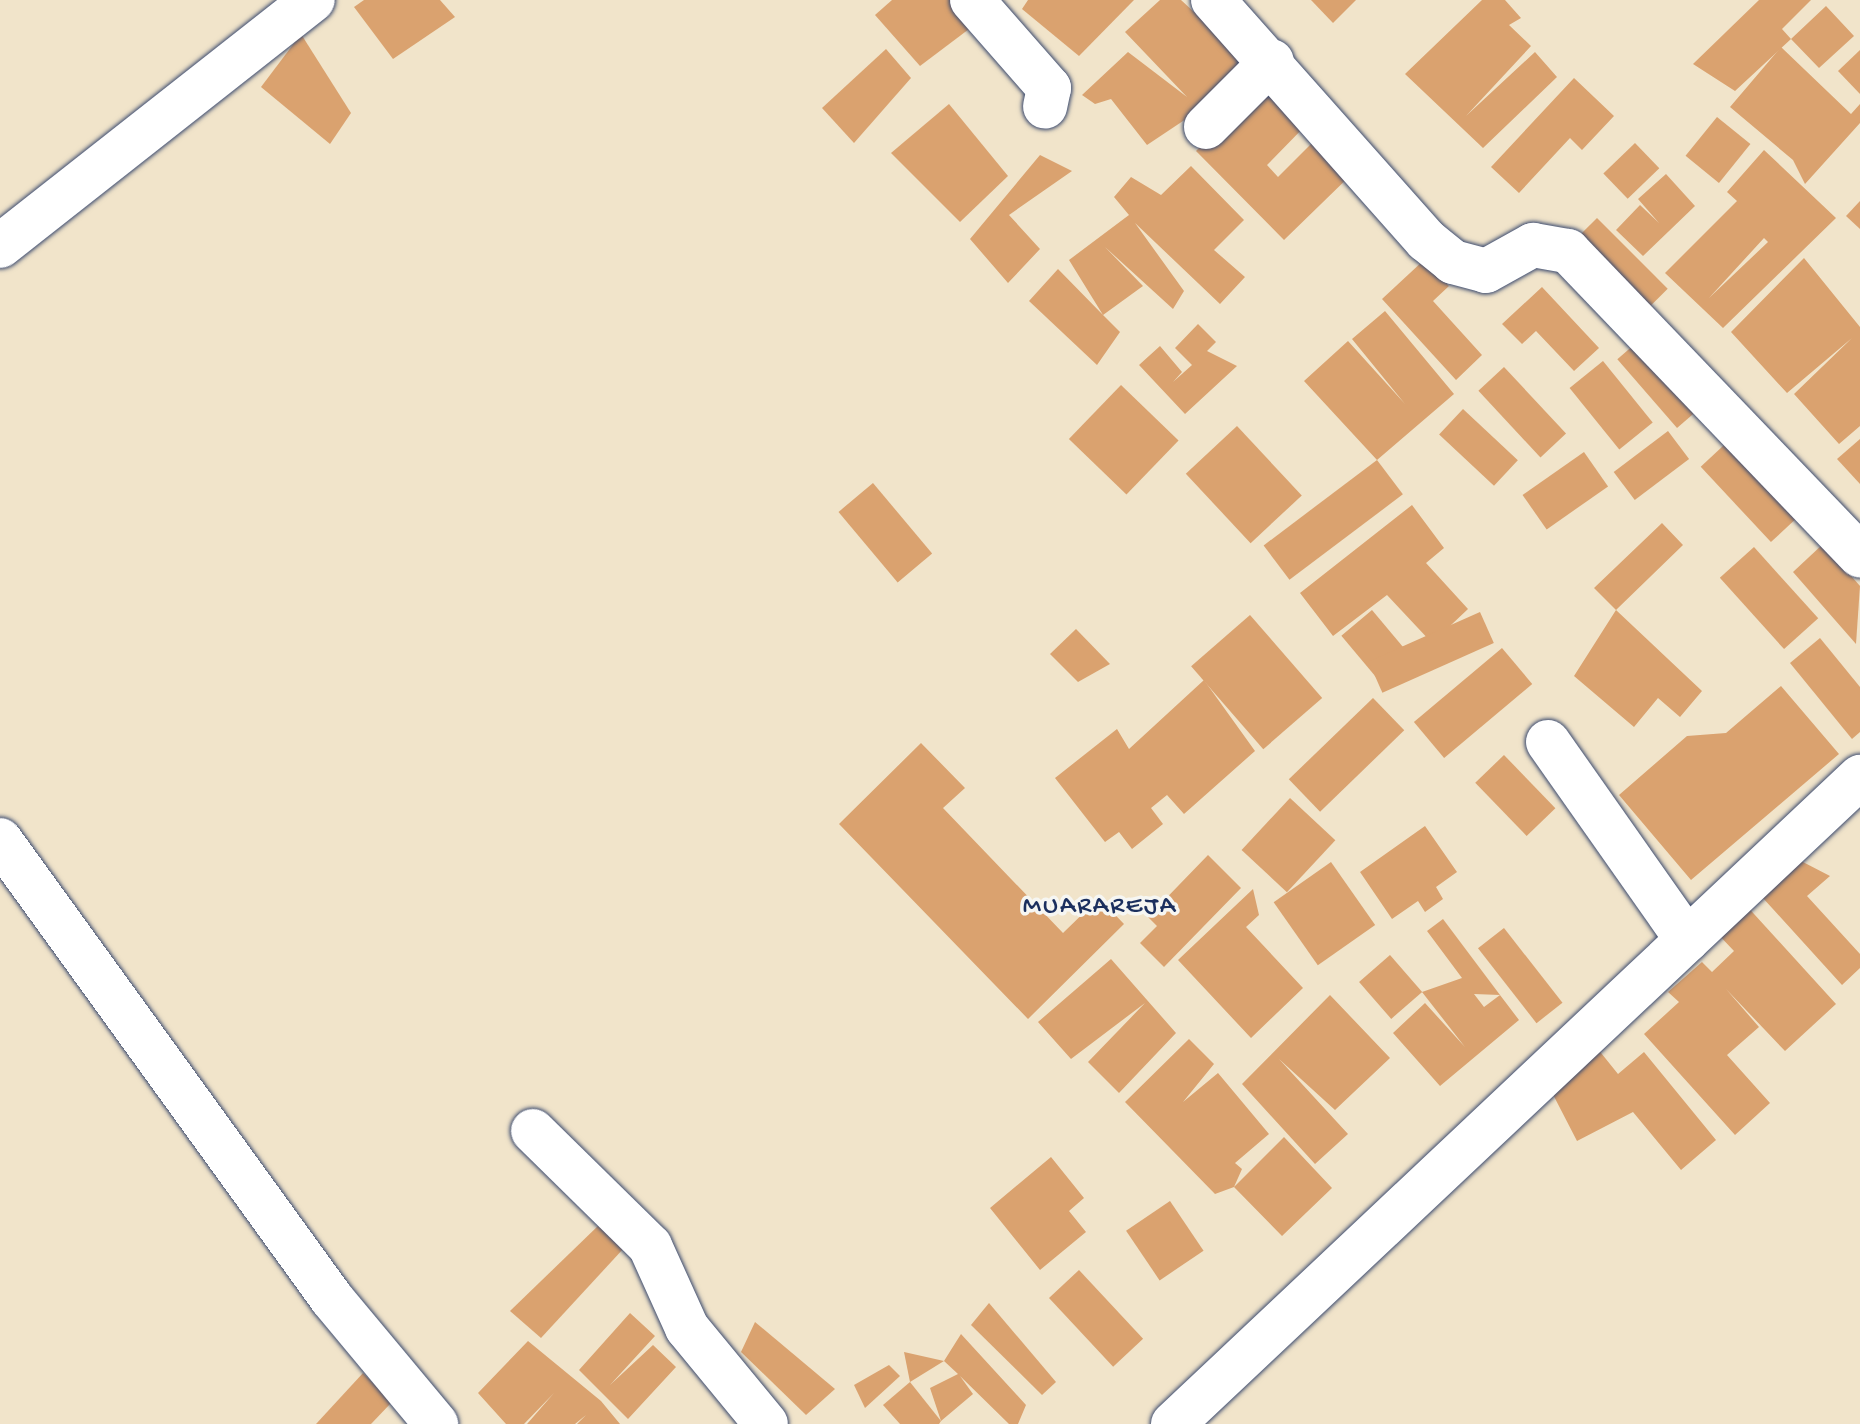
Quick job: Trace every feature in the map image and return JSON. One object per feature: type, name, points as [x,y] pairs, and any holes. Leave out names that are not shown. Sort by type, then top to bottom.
[{"type":"street","points":[[0,246],[313,0]]},
{"type":"street","points":[[972,0],[1049,88],[1045,107]]},
{"type":"street","points":[[1213,0],[1453,262],[1486,271],[1533,245],[1568,251],[1860,555]]},
{"type":"street","points":[[1206,127],[1272,61]]},
{"type":"street","points":[[1548,742],[1687,940]]},
{"type":"street","points":[[1173,1424],[1860,777]]},
{"type":"street","points":[[0,840],[332,1299],[436,1424]]},
{"type":"street","points":[[533,1131],[650,1246],[687,1328],[766,1424]]},
{"type":"building","points":[[364,0],[440,0],[455,17],[393,59],[354,7]]},
{"type":"building","points":[[892,0],[970,0],[985,17],[920,66],[875,15]]},
{"type":"building","points":[[1028,0],[1134,0],[1079,56],[1022,9]]},
{"type":"building","points":[[1160,0],[1181,0],[1244,58],[1201,109],[1147,145],[1111,99],[1095,104],[1082,95],[1128,52],[1187,97],[1125,32]]},
{"type":"building","points":[[1311,0],[1356,0],[1333,23]]},
{"type":"building","points":[[1482,0],[1505,0],[1521,18],[1509,25],[1531,46],[1466,116],[1535,52],[1557,77],[1483,148],[1405,74]]},
{"type":"building","points":[[1759,0],[1811,0],[1782,29],[1791,39],[1735,91],[1693,64]]},
{"type":"building","points":[[1826,6],[1854,36],[1819,68],[1791,39]]},
{"type":"building","points":[[301,34],[351,113],[330,144],[261,87]]},
{"type":"building","points":[[1781,47],[1851,114],[1860,104],[1860,123],[1805,184],[1793,160],[1730,107]]},
{"type":"building","points":[[886,49],[911,78],[854,143],[822,108]]},
{"type":"building","points":[[1860,50],[1860,94],[1838,71]]},
{"type":"building","points":[[1271,75],[1310,121],[1267,165],[1278,177],[1326,129],[1357,169],[1284,240],[1196,151]]},
{"type":"building","points":[[1574,78],[1614,116],[1582,150],[1570,138],[1519,193],[1491,167]]},
{"type":"building","points":[[949,104],[1008,176],[960,222],[891,153]]},
{"type":"building","points":[[1717,117],[1750,144],[1719,183],[1686,156]]},
{"type":"building","points":[[1635,143],[1659,168],[1628,199],[1603,174]]},
{"type":"building","points":[[1764,150],[1836,218],[1723,328],[1665,273],[1737,201],[1727,192]],"holes":[[[1764,238],[1768,242],[1709,298]]]},
{"type":"building","points":[[1040,155],[1072,171],[1009,215],[1040,249],[1008,283],[970,239]]},
{"type":"building","points":[[1191,166],[1244,220],[1214,250],[1245,277],[1220,304],[1135,223],[1184,291],[1173,309],[1105,247],[1143,286],[1103,315],[1069,260],[1129,215],[1114,197],[1131,177],[1161,195]]},
{"type":"building","points":[[1666,174],[1695,206],[1643,256],[1616,230],[1640,205],[1659,223],[1638,199]]},
{"type":"building","points":[[1860,201],[1860,229],[1846,216]]},
{"type":"building","points":[[1597,218],[1668,289],[1641,316],[1570,245]]},
{"type":"building","points":[[1804,258],[1860,327],[1860,426],[1839,444],[1794,394],[1852,338],[1787,393],[1731,332]]},
{"type":"building","points":[[1424,260],[1449,286],[1433,301],[1482,355],[1456,380],[1382,299]]},
{"type":"building","points":[[1058,269],[1120,332],[1097,365],[1029,301]]},
{"type":"building","points":[[1542,287],[1599,348],[1574,371],[1536,331],[1522,344],[1502,324]]},
{"type":"building","points":[[1385,311],[1454,394],[1377,460],[1304,381],[1348,341],[1405,404],[1352,339]]},
{"type":"building","points":[[1198,324],[1216,342],[1207,351],[1237,366],[1185,414],[1139,365],[1160,346],[1182,372],[1173,382],[1192,365],[1175,348]]},
{"type":"building","points":[[1643,337],[1703,406],[1677,428],[1617,359]]},
{"type":"building","points":[[1603,361],[1653,422],[1619,449],[1570,388]]},
{"type":"building","points":[[1504,367],[1566,434],[1540,457],[1478,391]]},
{"type":"building","points":[[1121,385],[1179,441],[1126,495],[1069,439]]},
{"type":"building","points":[[1463,409],[1518,460],[1494,486],[1439,435]]},
{"type":"building","points":[[1237,426],[1302,495],[1251,543],[1186,474]]},
{"type":"building","points":[[1668,431],[1689,459],[1635,500],[1614,472]]},
{"type":"building","points":[[1738,432],[1808,507],[1771,542],[1701,467]]},
{"type":"building","points":[[1860,439],[1860,484],[1837,459]]},
{"type":"building","points":[[1584,452],[1608,486],[1547,529],[1523,495]]},
{"type":"building","points":[[1377,460],[1403,494],[1289,580],[1264,545]]},
{"type":"building","points":[[873,483],[932,553],[898,582],[839,512]]},
{"type":"building","points":[[1412,505],[1444,548],[1426,563],[1468,609],[1432,643],[1387,595],[1333,636],[1300,593]]},
{"type":"building","points":[[1662,523],[1683,545],[1616,610],[1594,588]]},
{"type":"building","points":[[1823,544],[1860,586],[1856,644],[1793,572]]},
{"type":"building","points":[[1754,547],[1818,618],[1784,649],[1720,578]]},
{"type":"building","points":[[1372,610],[1411,656],[1380,682],[1341,636]]},
{"type":"building","points":[[1616,610],[1702,691],[1680,717],[1658,698],[1634,727],[1574,676]]},
{"type":"building","points":[[1480,612],[1494,643],[1382,693],[1369,662]]},
{"type":"building","points":[[1250,615],[1322,698],[1263,749],[1191,666]]},
{"type":"building","points":[[1076,629],[1110,664],[1078,682],[1050,654]]},
{"type":"building","points":[[1820,638],[1860,687],[1860,732],[1852,739],[1790,663]]},
{"type":"building","points":[[1502,648],[1532,684],[1444,758],[1414,722]]},
{"type":"building","points":[[1204,680],[1255,751],[1184,814],[1167,795],[1151,808],[1163,824],[1132,849],[1119,832],[1105,842],[1055,778],[1117,729],[1129,749]]},
{"type":"building","points":[[1781,686],[1839,754],[1691,880],[1619,795],[1687,736],[1726,733]]},
{"type":"building","points":[[1373,698],[1404,730],[1320,812],[1289,779]]},
{"type":"building","points":[[921,743],[965,788],[943,808],[1063,933],[1099,898],[1124,924],[1028,1019],[839,824]]},
{"type":"building","points":[[1504,755],[1555,808],[1527,836],[1475,783]]},
{"type":"building","points":[[1290,798],[1335,840],[1287,892],[1242,850]]},
{"type":"building","points":[[1425,826],[1457,872],[1436,887],[1443,899],[1425,912],[1418,901],[1392,919],[1360,872]]},
{"type":"building","points":[[1208,855],[1241,888],[1164,967],[1140,943],[1157,926],[1148,917]]},
{"type":"building","points":[[1801,861],[1830,876],[1807,896],[1860,954],[1860,968],[1842,985],[1762,897]]},
{"type":"building","points":[[1331,862],[1375,925],[1318,965],[1274,902]]},
{"type":"building","points":[[1253,889],[1259,915],[1246,927],[1303,988],[1251,1038],[1178,960]]},
{"type":"building","points":[[1744,903],[1836,1004],[1785,1051],[1726,989],[1759,1027],[1727,1055],[1770,1103],[1735,1135],[1644,1034],[1679,1002],[1668,992],[1702,962],[1712,972],[1734,951],[1714,930]]},
{"type":"building","points":[[1443,919],[1519,1020],[1440,1086],[1393,1033],[1425,1003],[1465,1047],[1422,992],[1462,978],[1427,931]],"holes":[[[1474,994],[1500,995],[1484,1007]]]},
{"type":"building","points":[[1504,928],[1562,1003],[1536,1023],[1478,948]]},
{"type":"building","points":[[1390,955],[1422,992],[1391,1019],[1359,982]]},
{"type":"building","points":[[1111,959],[1176,1033],[1119,1093],[1088,1062],[1145,1003],[1071,1059],[1038,1022]]},
{"type":"building","points":[[1330,995],[1390,1058],[1335,1110],[1279,1059],[1348,1134],[1315,1164],[1242,1084]]},
{"type":"building","points":[[1589,1038],[1618,1074],[1644,1052],[1716,1140],[1681,1170],[1633,1112],[1577,1141],[1545,1079]]},
{"type":"building","points":[[1189,1039],[1214,1064],[1183,1102],[1218,1073],[1269,1134],[1235,1163],[1242,1169],[1234,1187],[1215,1194],[1125,1102]]},
{"type":"building","points":[[1284,1137],[1332,1188],[1282,1236],[1234,1187]]},
{"type":"building","points":[[1051,1157],[1084,1198],[1069,1211],[1086,1232],[1040,1270],[990,1208]]},
{"type":"building","points":[[1170,1201],[1204,1251],[1160,1280],[1126,1231]]},
{"type":"building","points":[[600,1224],[624,1248],[541,1338],[510,1311]]},
{"type":"building","points":[[1079,1270],[1143,1339],[1113,1367],[1049,1298]]},
{"type":"building","points":[[989,1303],[1056,1382],[1042,1395],[971,1325]]},
{"type":"building","points":[[630,1313],[655,1336],[610,1385],[653,1345],[676,1367],[628,1419],[579,1370]]},
{"type":"building","points":[[755,1322],[835,1389],[806,1415],[741,1352]]},
{"type":"building","points":[[961,1334],[1026,1405],[1018,1424],[1009,1424],[960,1376],[973,1394],[941,1421],[930,1388],[958,1374],[944,1361]]},
{"type":"building","points":[[528,1341],[601,1401],[620,1424],[577,1424],[586,1415],[575,1424],[527,1424],[554,1393],[524,1424],[506,1424],[478,1393]]},
{"type":"building","points":[[904,1352],[944,1361],[910,1382]]},
{"type":"building","points":[[889,1365],[900,1376],[865,1408],[854,1385]]},
{"type":"building","points":[[363,1373],[392,1402],[371,1424],[316,1424]]},
{"type":"building","points":[[910,1382],[941,1421],[939,1424],[900,1424],[883,1405]]},
{"type":"district","name":"MUARAREJA","points":[[1100,908]]}]
